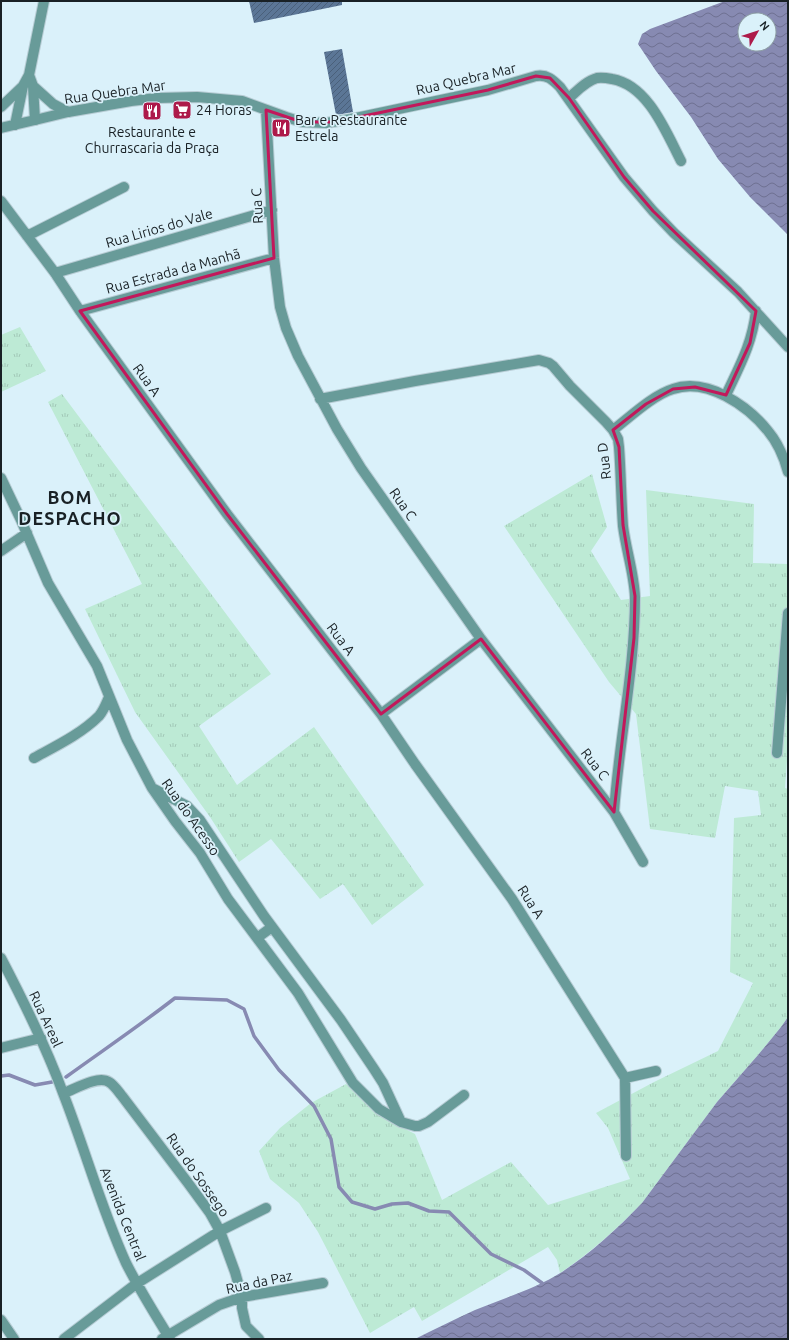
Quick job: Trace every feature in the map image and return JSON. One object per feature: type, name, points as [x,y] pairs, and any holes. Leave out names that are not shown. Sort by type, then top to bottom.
[{"type":"street","points":[[1,107],[22,86],[29,75],[44,1]]},
{"type":"street","points":[[29,75],[33,86],[35,120]]},
{"type":"street","name":"Rua Quebra Mar","points":[[1,128],[68,112],[131,101],[157,98],[197,97],[225,98],[245,101],[302,122],[335,122],[488,90],[541,75],[555,81],[569,98],[624,177],[653,211],[674,233],[756,310],[788,347]]},
{"type":"street","points":[[569,98],[591,80],[598,78],[619,80],[647,102],[655,112],[681,161]]},
{"type":"street","points":[[15,125],[22,86]]},
{"type":"street","points":[[33,86],[52,104],[68,112]]},
{"type":"street","name":"Rua C","points":[[266,110],[274,258],[280,307],[286,328],[298,356],[320,399],[361,468],[481,639],[614,812],[643,862]]},
{"type":"street","points":[[28,236],[124,187]]},
{"type":"street","name":"Rua A","points":[[1,201],[55,273],[80,311],[227,514],[381,714],[512,899],[625,1078]]},
{"type":"street","name":"Rua Lirios do Vale","points":[[55,273],[272,210]]},
{"type":"street","name":"Rua Estrada da Manhã","points":[[80,311],[274,258]]},
{"type":"street","points":[[726,395],[750,343],[756,310]]},
{"type":"street","name":"Rua D","points":[[320,399],[539,360],[553,366],[570,386],[613,430],[618,439],[623,525],[635,596],[634,638],[616,783],[614,812]]},
{"type":"street","points":[[613,430],[646,404],[673,389],[695,387],[726,395],[748,411],[769,431],[780,449],[788,472]]},
{"type":"street","name":"Rua do Acesso","points":[[1,478],[27,533],[48,583],[100,672],[127,740],[152,788],[200,853],[228,899],[298,993],[353,1083],[380,1109],[401,1122],[409,1125],[419,1126],[428,1122],[464,1095]]},
{"type":"street","points":[[1,551],[27,533]]},
{"type":"street","points":[[777,753],[788,613]]},
{"type":"street","points":[[381,714],[481,639]]},
{"type":"street","points":[[34,758],[90,724],[102,712],[109,697]]},
{"type":"street","points":[[152,788],[184,804],[196,814],[272,927],[341,1020],[374,1069],[383,1083],[401,1122]]},
{"type":"street","points":[[257,938],[272,927]]},
{"type":"street","name":"Rua Areal","points":[[1,958],[41,1038],[64,1093]]},
{"type":"street","points":[[1,1048],[41,1038]]},
{"type":"street","points":[[626,1156],[625,1078],[656,1071]]},
{"type":"street","name":"Rua do Sossego","points":[[64,1093],[96,1080],[104,1080],[111,1084],[210,1213],[220,1231],[236,1272],[242,1297],[242,1308],[246,1326],[259,1339]]},
{"type":"street","name":"Avenida Central","points":[[64,1093],[105,1213],[136,1284],[166,1338]]},
{"type":"street","points":[[64,1339],[136,1284],[220,1231],[266,1208]]},
{"type":"street","name":"Rua da Paz","points":[[166,1338],[219,1306],[242,1297],[323,1283]]},
{"type":"street","points":[[1,1320],[14,1339]]},
{"type":"highlighted area","points":[[536,76],[550,78],[569,98],[624,177],[653,211],[756,311],[750,343],[726,395],[695,387],[673,389],[646,404],[613,430],[619,447],[623,525],[635,596],[634,638],[614,812],[481,639],[381,714],[227,514],[80,311],[274,258],[266,110],[302,122],[335,122],[488,90]]},
{"type":"green space","points":[[20,327],[46,371],[1,392],[1,335]]},
{"type":"green space","points":[[62,394],[271,674],[199,726],[237,785],[314,727],[424,885],[372,925],[343,884],[320,899],[271,839],[239,862],[210,817],[135,712],[85,609],[142,584],[48,402]]},
{"type":"green space","points":[[592,474],[607,527],[591,551],[621,600],[650,596],[646,490],[754,504],[753,563],[788,564],[788,746],[785,788],[788,789],[788,1017],[758,1055],[717,1102],[642,1203],[593,1249],[560,1273],[557,1260],[548,1247],[422,1321],[414,1307],[370,1333],[318,1232],[299,1203],[270,1179],[259,1151],[280,1128],[311,1103],[346,1084],[378,1115],[415,1134],[442,1200],[511,1162],[548,1205],[630,1179],[608,1128],[596,1113],[654,1082],[718,1051],[753,983],[730,972],[734,818],[761,815],[758,791],[725,786],[715,838],[650,829],[636,714],[609,682],[504,526]]},
{"type":"water","points":[[725,1],[788,1],[788,235],[750,197],[718,159],[691,117],[656,71],[638,44],[642,34],[650,29]]},
{"type":"water","points":[[788,1017],[788,1339],[415,1339],[452,1320],[552,1278],[573,1265],[604,1240],[642,1203],[717,1102],[758,1055]]},
{"type":"building","points":[[249,1],[342,1],[342,5],[254,23]]},
{"type":"building","points":[[342,49],[353,112],[336,115],[324,52]]},
{"type":"waterway","points":[[66,1077],[175,998],[227,1000],[244,1009],[254,1036],[279,1070],[314,1106],[331,1139],[339,1187],[352,1202],[375,1209],[392,1204],[408,1203],[429,1211],[449,1212],[491,1254],[524,1270],[542,1283]]},
{"type":"waterway","points":[[1,1076],[9,1075],[35,1085],[52,1082]]},
{"type":"place","name":"24 Horas","points":[[182,110]]},
{"type":"place","name":"Restaurante e Churrascaria da Praça","points":[[152,111]]},
{"type":"place","name":"Bar e Restaurante Estrela","points":[[281,128]]},
{"type":"district","name":"BOM DESPACHO","points":[[70,508]]}]
